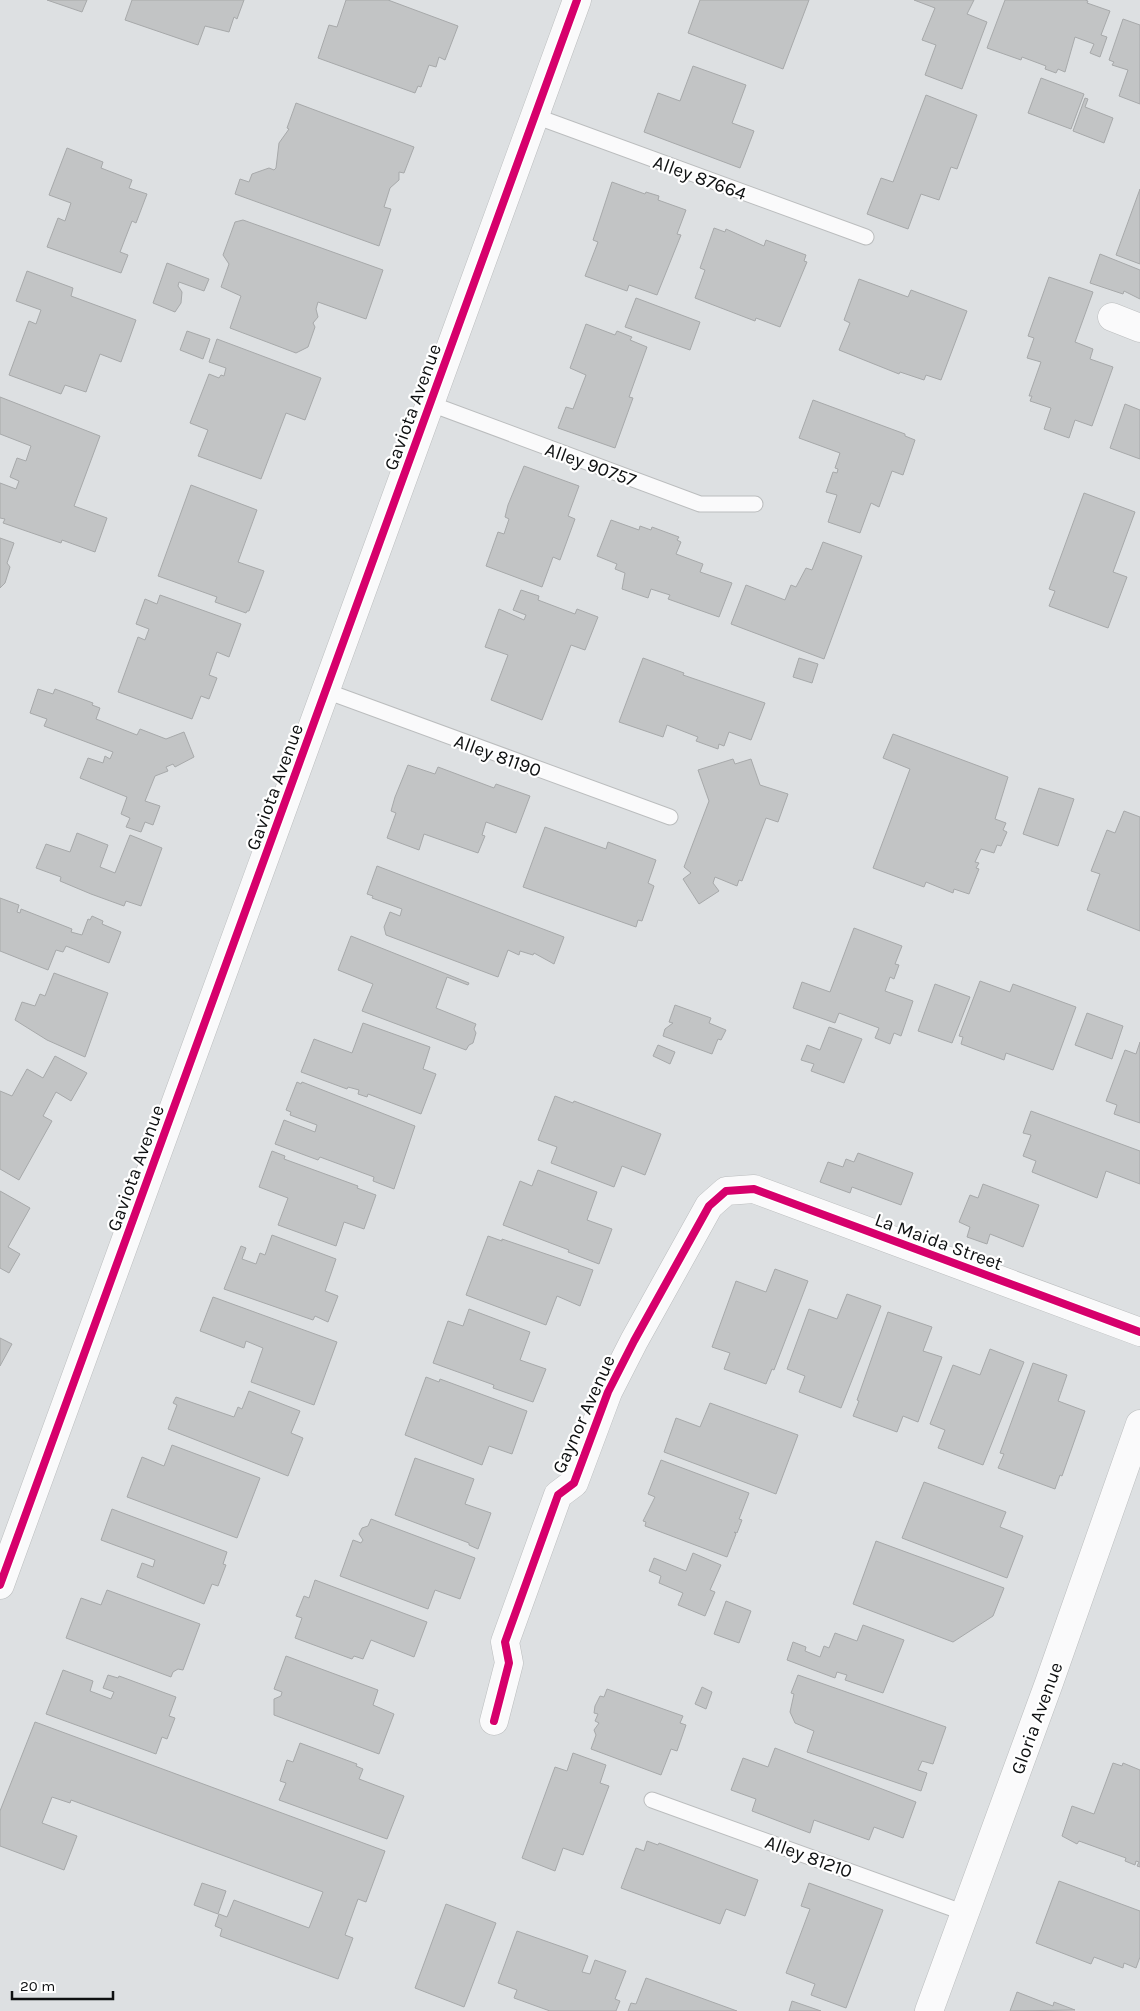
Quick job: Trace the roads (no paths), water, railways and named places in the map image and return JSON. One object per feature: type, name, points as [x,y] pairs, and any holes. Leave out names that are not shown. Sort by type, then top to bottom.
[{"type":"street","name":"Gaviota Avenue","points":[[0,1585],[577,0]]},
{"type":"street","points":[[1112,317],[1140,328]]},
{"type":"street","name":"La Maida Street","points":[[726,1191],[754,1189],[1140,1332]]},
{"type":"street","name":"Gaynor Avenue","points":[[494,1722],[510,1663],[505,1642],[558,1495],[574,1483],[608,1392],[634,1341],[709,1206],[726,1191]]},
{"type":"street","name":"Gloria Avenue","points":[[929,2011],[966,1914],[1140,1424]]},
{"type":"lane","name":"Alley 87664","points":[[535,116],[866,237]]},
{"type":"lane","name":"Alley 90757","points":[[431,404],[700,504],[755,504]]},
{"type":"lane","name":"Alley 81190","points":[[326,691],[670,817]]},
{"type":"lane","name":"Alley 81210","points":[[652,1800],[966,1914]]}]
